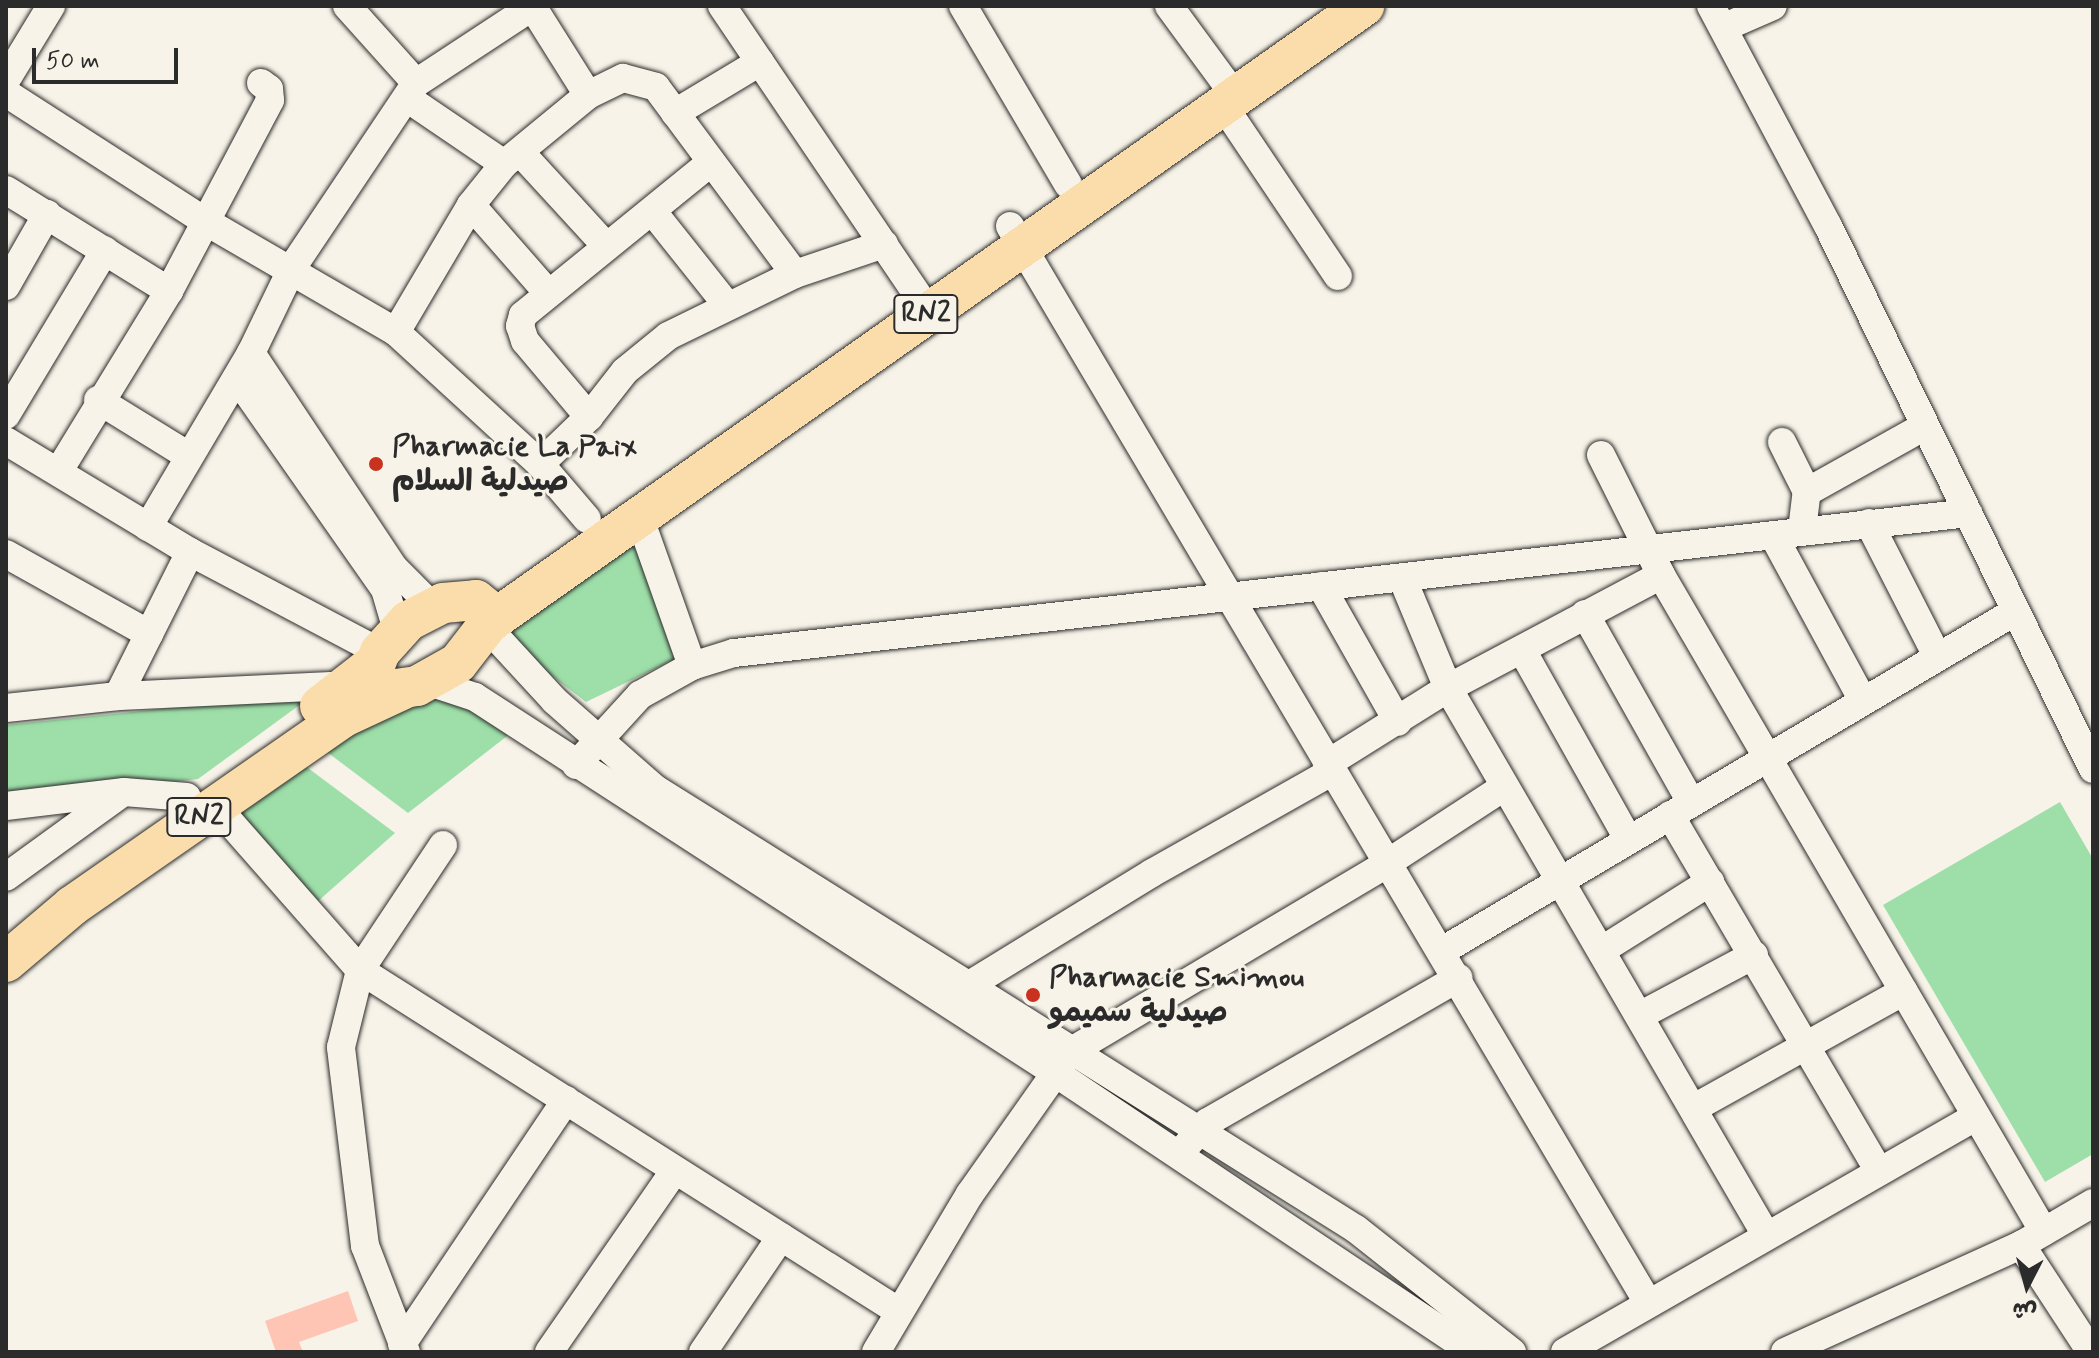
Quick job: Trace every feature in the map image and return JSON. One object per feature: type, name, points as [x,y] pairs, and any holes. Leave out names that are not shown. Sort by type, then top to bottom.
[{"type":"highway","name":"RN2","points":[[6,927],[201,801],[344,717],[389,667],[433,607],[484,617],[639,516],[922,303],[1226,92],[1320,6]]},
{"type":"highway","name":"RN2","points":[[1017,236],[1068,184],[1226,92],[1364,6]]},
{"type":"highway","name":"RN2","points":[[6,962],[201,801],[389,667],[458,663],[484,617],[587,519],[922,303]]},
{"type":"street","points":[[6,80],[51,6]]},
{"type":"street","points":[[347,6],[412,90],[512,158],[606,246]]},
{"type":"street","points":[[148,527],[187,455],[251,353],[292,268],[412,90],[532,6],[588,95]]},
{"type":"street","points":[[722,6],[922,303]]},
{"type":"street","points":[[963,6],[1068,184]]},
{"type":"street","points":[[1169,6],[1226,92],[1338,276]]},
{"type":"street","points":[[1773,6],[1718,17],[1925,426],[2093,769]]},
{"type":"street","points":[[675,113],[760,62]]},
{"type":"street","points":[[396,332],[471,205],[512,158],[588,95],[623,78],[645,80],[656,87],[795,274]]},
{"type":"street","points":[[60,469],[98,400],[169,291],[203,220],[270,100],[269,89],[261,83]]},
{"type":"street","points":[[6,93],[203,220],[292,268],[396,332],[540,464],[587,519]]},
{"type":"street","points":[[589,417],[521,333],[523,315],[711,162]]},
{"type":"street","points":[[6,190],[169,291]]},
{"type":"street","points":[[471,205],[548,293]]},
{"type":"street","points":[[653,212],[727,305]]},
{"type":"street","points":[[6,286],[47,214]]},
{"type":"street","points":[[1017,236],[1227,596],[1386,864],[1442,951],[1647,1301]]},
{"type":"street","points":[[540,464],[589,417],[625,371],[668,336],[795,274],[884,244]]},
{"type":"street","points":[[6,415],[105,250]]},
{"type":"street","points":[[251,353],[394,568],[433,607]]},
{"type":"street","points":[[237,378],[385,589],[389,667]]},
{"type":"street","points":[[98,400],[187,455]]},
{"type":"street","points":[[1807,492],[1925,426]]},
{"type":"street","points":[[6,441],[60,469],[148,527],[389,667],[465,691],[576,765],[780,884],[1062,1062],[1198,1132],[1356,1229],[1512,1352]]},
{"type":"street","points":[[1782,442],[1807,492],[1802,530]]},
{"type":"street","points":[[1601,455],[1656,562],[1904,991],[1973,1118],[2091,1352]]},
{"type":"street","points":[[576,765],[640,695],[692,666],[786,644],[1321,586],[1656,562],[1802,530],[1968,513]]},
{"type":"street","points":[[639,516],[692,666]]},
{"type":"street","points":[[1869,523],[1936,654]]},
{"type":"street","points":[[1773,535],[1862,699]]},
{"type":"street","points":[[118,696],[190,552]]},
{"type":"street","points":[[8,560],[149,634]]},
{"type":"street","points":[[958,997],[1329,768],[1448,688],[1585,614],[1656,562]]},
{"type":"street","points":[[1403,580],[1448,688],[1641,1015],[1766,1235]]},
{"type":"street","points":[[1321,586],[1398,722]]},
{"type":"street","points":[[1442,951],[1936,654],[2016,611]]},
{"type":"street","points":[[1585,614],[1680,809],[1710,882],[1879,1171]]},
{"type":"street","points":[[484,617],[555,701],[596,740],[780,884]]},
{"type":"street","points":[[1522,650],[1628,839]]},
{"type":"street","points":[[6,708],[389,667]]},
{"type":"street","points":[[529,734],[555,701]]},
{"type":"street","points":[[876,1352],[898,1311],[1062,1062],[1386,864],[1504,787]]},
{"type":"street","points":[[6,877],[124,792]]},
{"type":"street","points":[[6,806],[124,792],[201,801],[360,970],[898,1311]]},
{"type":"street","points":[[404,1348],[365,1246],[342,1069],[344,1019],[360,970],[443,845]]},
{"type":"street","points":[[1602,950],[1710,882]]},
{"type":"street","points":[[1641,1015],[1754,955]]},
{"type":"street","points":[[1179,1155],[1198,1132],[1458,978]]},
{"type":"street","points":[[1694,1108],[1904,991]]},
{"type":"street","points":[[1062,1062],[1179,1155],[1473,1352]]},
{"type":"street","points":[[404,1348],[566,1100]]},
{"type":"street","points":[[1565,1352],[1647,1301],[1973,1118]]},
{"type":"street","points":[[549,1352],[675,1170]]},
{"type":"street","points":[[1785,1352],[2032,1239],[2093,1203]]},
{"type":"street","points":[[703,1352],[781,1237]]},
{"type":"green space","points":[[628,523],[675,659],[586,702],[483,623]]},
{"type":"green space","points":[[416,671],[511,733],[408,813],[319,746]]},
{"type":"green space","points":[[316,693],[198,779],[6,801],[6,725]]},
{"type":"green space","points":[[296,759],[395,833],[317,902],[229,799]]},
{"type":"green space","points":[[2060,802],[2093,859],[2093,1154],[2045,1182],[1883,905]]},
{"type":"building","points":[[348,1291],[358,1321],[299,1342],[303,1352],[276,1352],[265,1321]]},
{"type":"place","name":"Pharmacie La Paix صيدلية السلام","points":[[376,464]]},
{"type":"place","name":"Pharmacie Smimou صيدلية سميمو","points":[[1033,995]]}]
